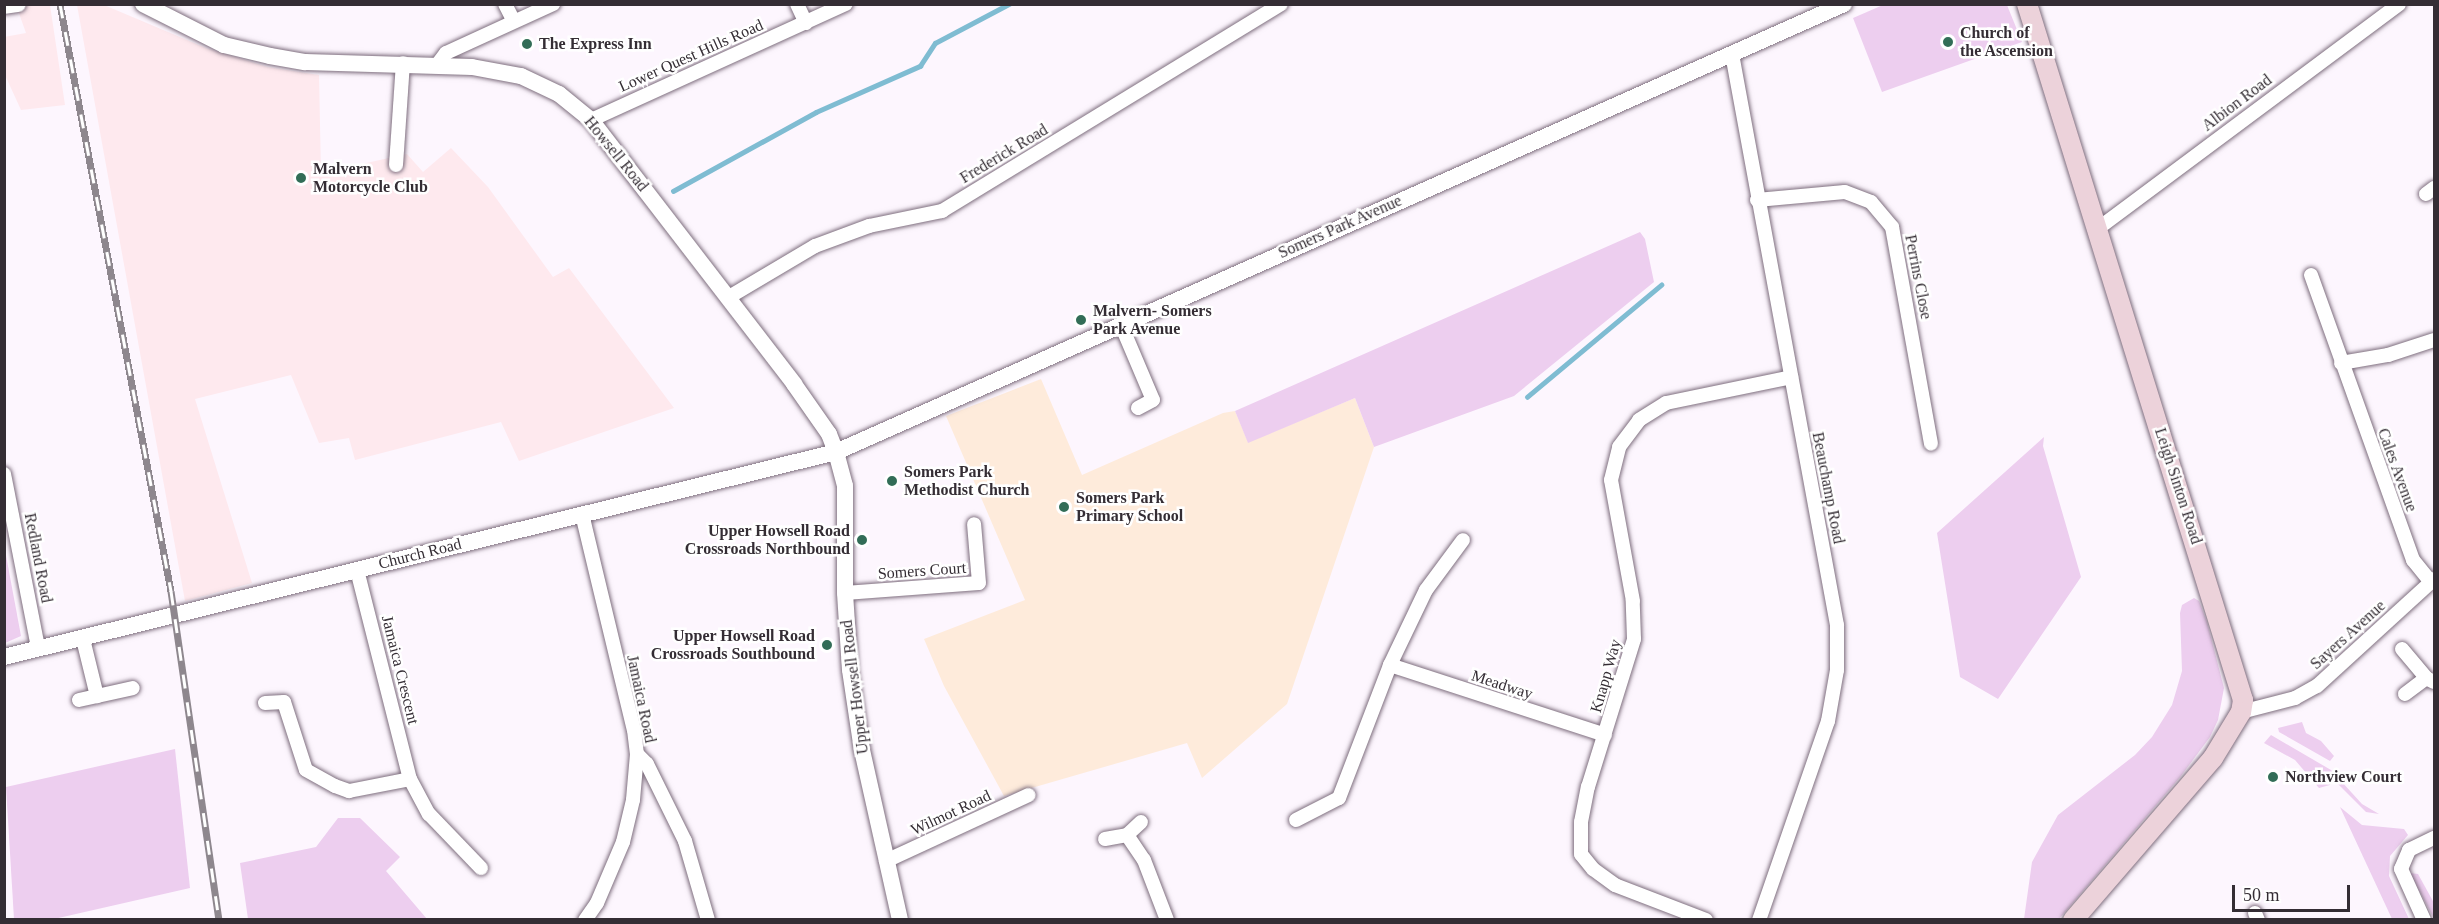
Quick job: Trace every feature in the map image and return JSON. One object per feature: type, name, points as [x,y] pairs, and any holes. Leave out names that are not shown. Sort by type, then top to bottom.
[{"type":"main road","name":"Leigh Sinton Road","points":[[2026,4],[2241,686],[2241,712]]},
{"type":"main road","points":[[2073,920],[2193,783],[2241,712]]},
{"type":"street","name":"Howsell Road","points":[[143,4],[224,45],[270,56],[304,62],[437,65],[521,76],[559,94],[591,120],[729,297],[829,434],[836,452]]},
{"type":"street","points":[[505,4],[513,20]]},
{"type":"street","points":[[437,65],[446,53],[513,20],[553,4]]},
{"type":"street","points":[[797,4],[806,23]]},
{"type":"street","name":"Lower Quest Hills Road","points":[[591,120],[846,4]]},
{"type":"street","name":"Frederick Road","points":[[729,297],[815,246],[869,226],[942,210],[1281,4]]},
{"type":"street","name":"Somers Park Avenue","points":[[836,452],[1122,327],[1844,4]]},
{"type":"street","name":"Albion Road","points":[[2096,230],[2399,4]]},
{"type":"street","name":"Beauchamp Road","points":[[1732,54],[1757,200],[1837,625],[1837,670],[1828,721],[1759,920]]},
{"type":"street","points":[[396,165],[403,63]]},
{"type":"street","name":"Perrins Close","points":[[1757,200],[1845,192],[1871,202],[1892,227],[1931,444]]},
{"type":"street","name":"Cales Avenue","points":[[2311,275],[2413,560],[2433,580]]},
{"type":"street","points":[[1122,327],[1153,400],[1138,408]]},
{"type":"street","points":[[2341,363],[2388,355],[2434,339]]},
{"type":"street","name":"Knapp Way","points":[[1706,920],[1615,885],[1593,869],[1581,854],[1581,822],[1634,639],[1633,601],[1611,480],[1619,447],[1639,420],[1666,403],[1791,377]]},
{"type":"street","name":"Church Road","points":[[4,657],[836,452]]},
{"type":"street","name":"Upper Howsell Road","points":[[836,452],[845,486],[845,593],[850,670],[862,750],[900,920]]},
{"type":"street","name":"Redland Road","points":[[4,474],[38,648]]},
{"type":"street","name":"Jamaica Road","points":[[582,514],[634,730],[637,754],[633,800],[623,842],[597,903],[585,920]]},
{"type":"street","name":"Somers Court","points":[[845,593],[979,584],[974,524]]},
{"type":"street","points":[[1296,820],[1339,798],[1390,665],[1426,590],[1463,540]]},
{"type":"street","name":"Jamaica Crescent","points":[[357,570],[410,779],[429,814],[481,868]]},
{"type":"street","name":"Sayers Avenue","points":[[2241,712],[2295,698],[2317,686],[2433,580]]},
{"type":"street","points":[[83,639],[97,696]]},
{"type":"street","points":[[2402,649],[2430,680],[2405,694]]},
{"type":"street","name":"Meadway","points":[[1390,665],[1605,735]]},
{"type":"street","points":[[79,700],[133,688]]},
{"type":"street","points":[[265,703],[284,702],[306,770],[335,786],[349,791],[410,779]]},
{"type":"street","points":[[637,754],[647,764],[685,841],[708,920]]},
{"type":"street","name":"Wilmot Road","points":[[886,861],[1029,795]]},
{"type":"street","points":[[1105,839],[1127,835],[1141,822]]},
{"type":"street","points":[[1127,835],[1144,860],[1167,920]]},
{"type":"street","points":[[2424,920],[2401,869],[2409,850],[2434,838]]},
{"type":"shaded area","points":[[16,5],[50,5],[65,105],[21,110],[5,75],[4,37],[26,33]]},
{"type":"shaded area","points":[[77,5],[104,5],[206,48],[268,67],[319,75],[321,173],[407,154],[423,172],[451,148],[488,187],[553,277],[569,268],[674,408],[519,461],[501,422],[355,460],[349,438],[319,443],[291,375],[195,399],[252,583],[185,601]]},
{"type":"shaded area","points":[[1883,5],[2007,5],[2022,42],[1882,92],[1853,18]]},
{"type":"shaded area","points":[[1640,232],[1645,239],[1654,282],[1514,396],[1374,447],[1355,398],[1248,443],[1235,411]]},
{"type":"shaded area","points":[[1041,379],[1082,475],[1223,413],[1235,411],[1248,442],[1355,398],[1374,447],[1287,704],[1202,778],[1187,743],[1004,796],[944,686],[924,639],[1025,600],[946,416]]},
{"type":"shaded area","points":[[2044,437],[2043,446],[2081,577],[1998,699],[1960,677],[1937,533]]},
{"type":"shaded area","points":[[5,550],[21,636],[4,643]]},
{"type":"shaded area","points":[[2194,598],[2199,601],[2207,622],[2224,688],[2218,720],[2210,737],[2181,776],[2059,919],[2024,919],[2032,862],[2058,815],[2135,755],[2152,737],[2172,705],[2182,671],[2180,613],[2182,605]]},
{"type":"shaded area","points":[[2302,722],[2306,733],[2321,741],[2334,756],[2330,761],[2279,732],[2278,728]]},
{"type":"shaded area","points":[[2271,735],[2331,770],[2362,804],[2379,814],[2366,812],[2337,783],[2319,788],[2295,760],[2264,743]]},
{"type":"shaded area","points":[[175,749],[190,888],[54,919],[14,919],[6,787]]},
{"type":"shaded area","points":[[2340,807],[2362,825],[2404,829],[2408,835],[2390,856],[2389,876],[2409,919],[2392,919]]},
{"type":"shaded area","points":[[338,818],[360,818],[400,857],[386,871],[427,919],[248,919],[240,863],[316,847]]},
{"type":"shaded area","points":[[2410,873],[2418,874],[2434,903],[2434,919]]},
{"type":"waterway","points":[[673,191],[816,112],[920,66],[935,43],[1009,4]]},
{"type":"waterway","points":[[1527,397],[1661,285]]},
{"type":"railway","points":[[60,4],[171,591],[219,920]]},
{"type":"place","name":"Church of the Ascension","points":[[1948,42]]},
{"type":"place","name":"The Express Inn","points":[[527,44]]},
{"type":"place","name":"Malvern Motorcycle Club","points":[[301,178]]},
{"type":"place","name":"Malvern- Somers Park Avenue","points":[[1081,320]]},
{"type":"place","name":"Somers Park Methodist Church","points":[[892,481]]},
{"type":"place","name":"Somers Park Primary School","points":[[1064,507]]},
{"type":"place","name":"Upper Howsell Road Crossroads Northbound","points":[[862,540]]},
{"type":"place","name":"Upper Howsell Road Crossroads Southbound","points":[[827,645]]},
{"type":"place","name":"Northview Court","points":[[2273,777]]}]
